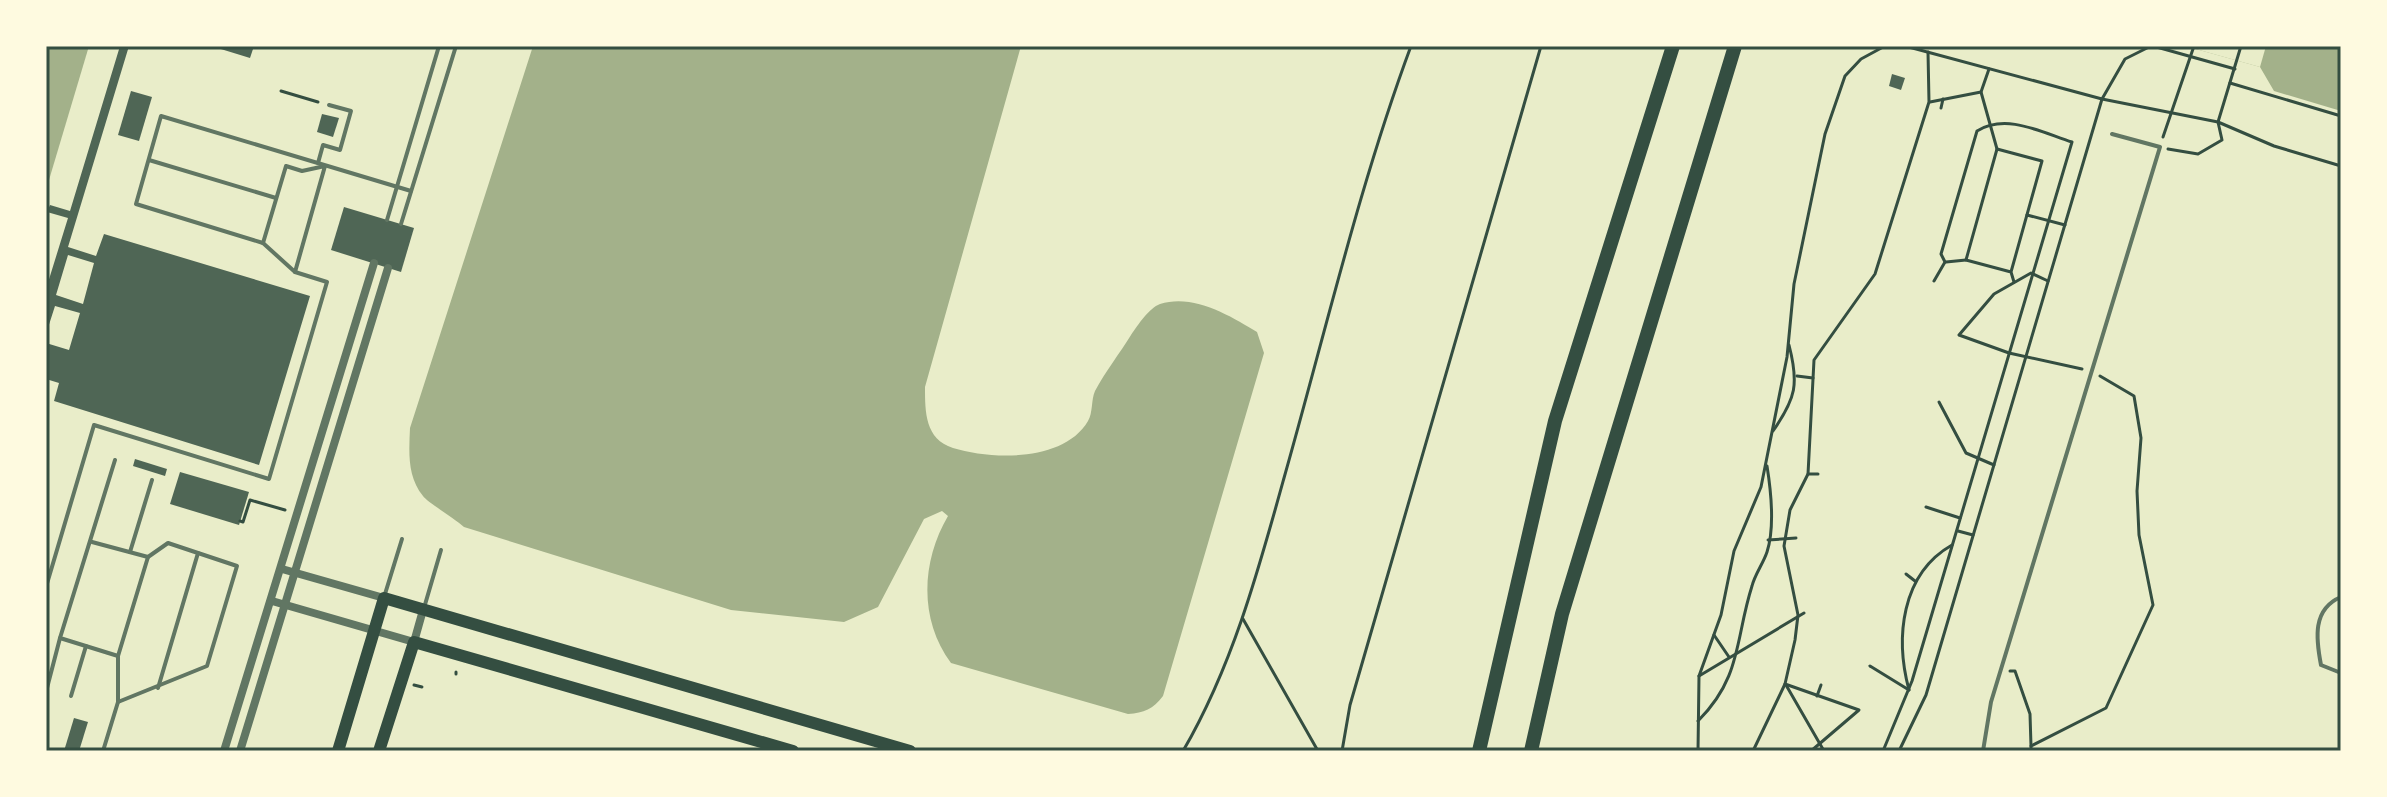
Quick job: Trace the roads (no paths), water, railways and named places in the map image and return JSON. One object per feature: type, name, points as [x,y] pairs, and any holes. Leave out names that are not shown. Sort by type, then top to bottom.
[{"type":"highway","points":[[1479,751],[1555,421],[1673,46]]},
{"type":"highway","points":[[1531,751],[1562,614],[1735,46]]},
{"type":"main road","points":[[338,751],[384,598],[910,751]]},
{"type":"main road","points":[[379,751],[414,642],[793,751]]},
{"type":"street","points":[[224,751],[374,263]]},
{"type":"street","points":[[240,751],[388,268]]},
{"type":"street","points":[[282,569],[384,598]]},
{"type":"street","points":[[272,601],[414,642],[423,610]]},
{"type":"lane","points":[[387,220],[439,46]]},
{"type":"lane","points":[[401,224],[456,46]]},
{"type":"lane","points":[[318,163],[323,145],[340,150],[351,111],[329,105]]},
{"type":"lane","points":[[46,587],[94,425],[269,479],[327,282],[295,272],[263,243],[136,204],[161,116],[411,191]]},
{"type":"lane","points":[[1983,751],[1991,702],[2160,147],[2112,134]]},
{"type":"lane","points":[[263,243],[289,155]]},
{"type":"lane","points":[[149,160],[276,198]]},
{"type":"lane","points":[[286,166],[302,171],[325,166]]},
{"type":"lane","points":[[295,272],[325,166]]},
{"type":"lane","points":[[47,688],[115,460]]},
{"type":"lane","points":[[130,552],[152,480]]},
{"type":"lane","points":[[384,598],[402,539]]},
{"type":"lane","points":[[92,542],[148,557]]},
{"type":"lane","points":[[103,751],[118,702],[118,656],[148,557],[168,543],[237,566],[207,666],[118,702]]},
{"type":"lane","points":[[423,610],[441,550]]},
{"type":"lane","points":[[158,688],[198,553]]},
{"type":"lane","points":[[2341,597],[2330,602],[2320,616],[2316,641],[2321,665],[2341,673]]},
{"type":"lane","points":[[60,638],[118,656]]},
{"type":"lane","points":[[71,696],[86,646]]}]
